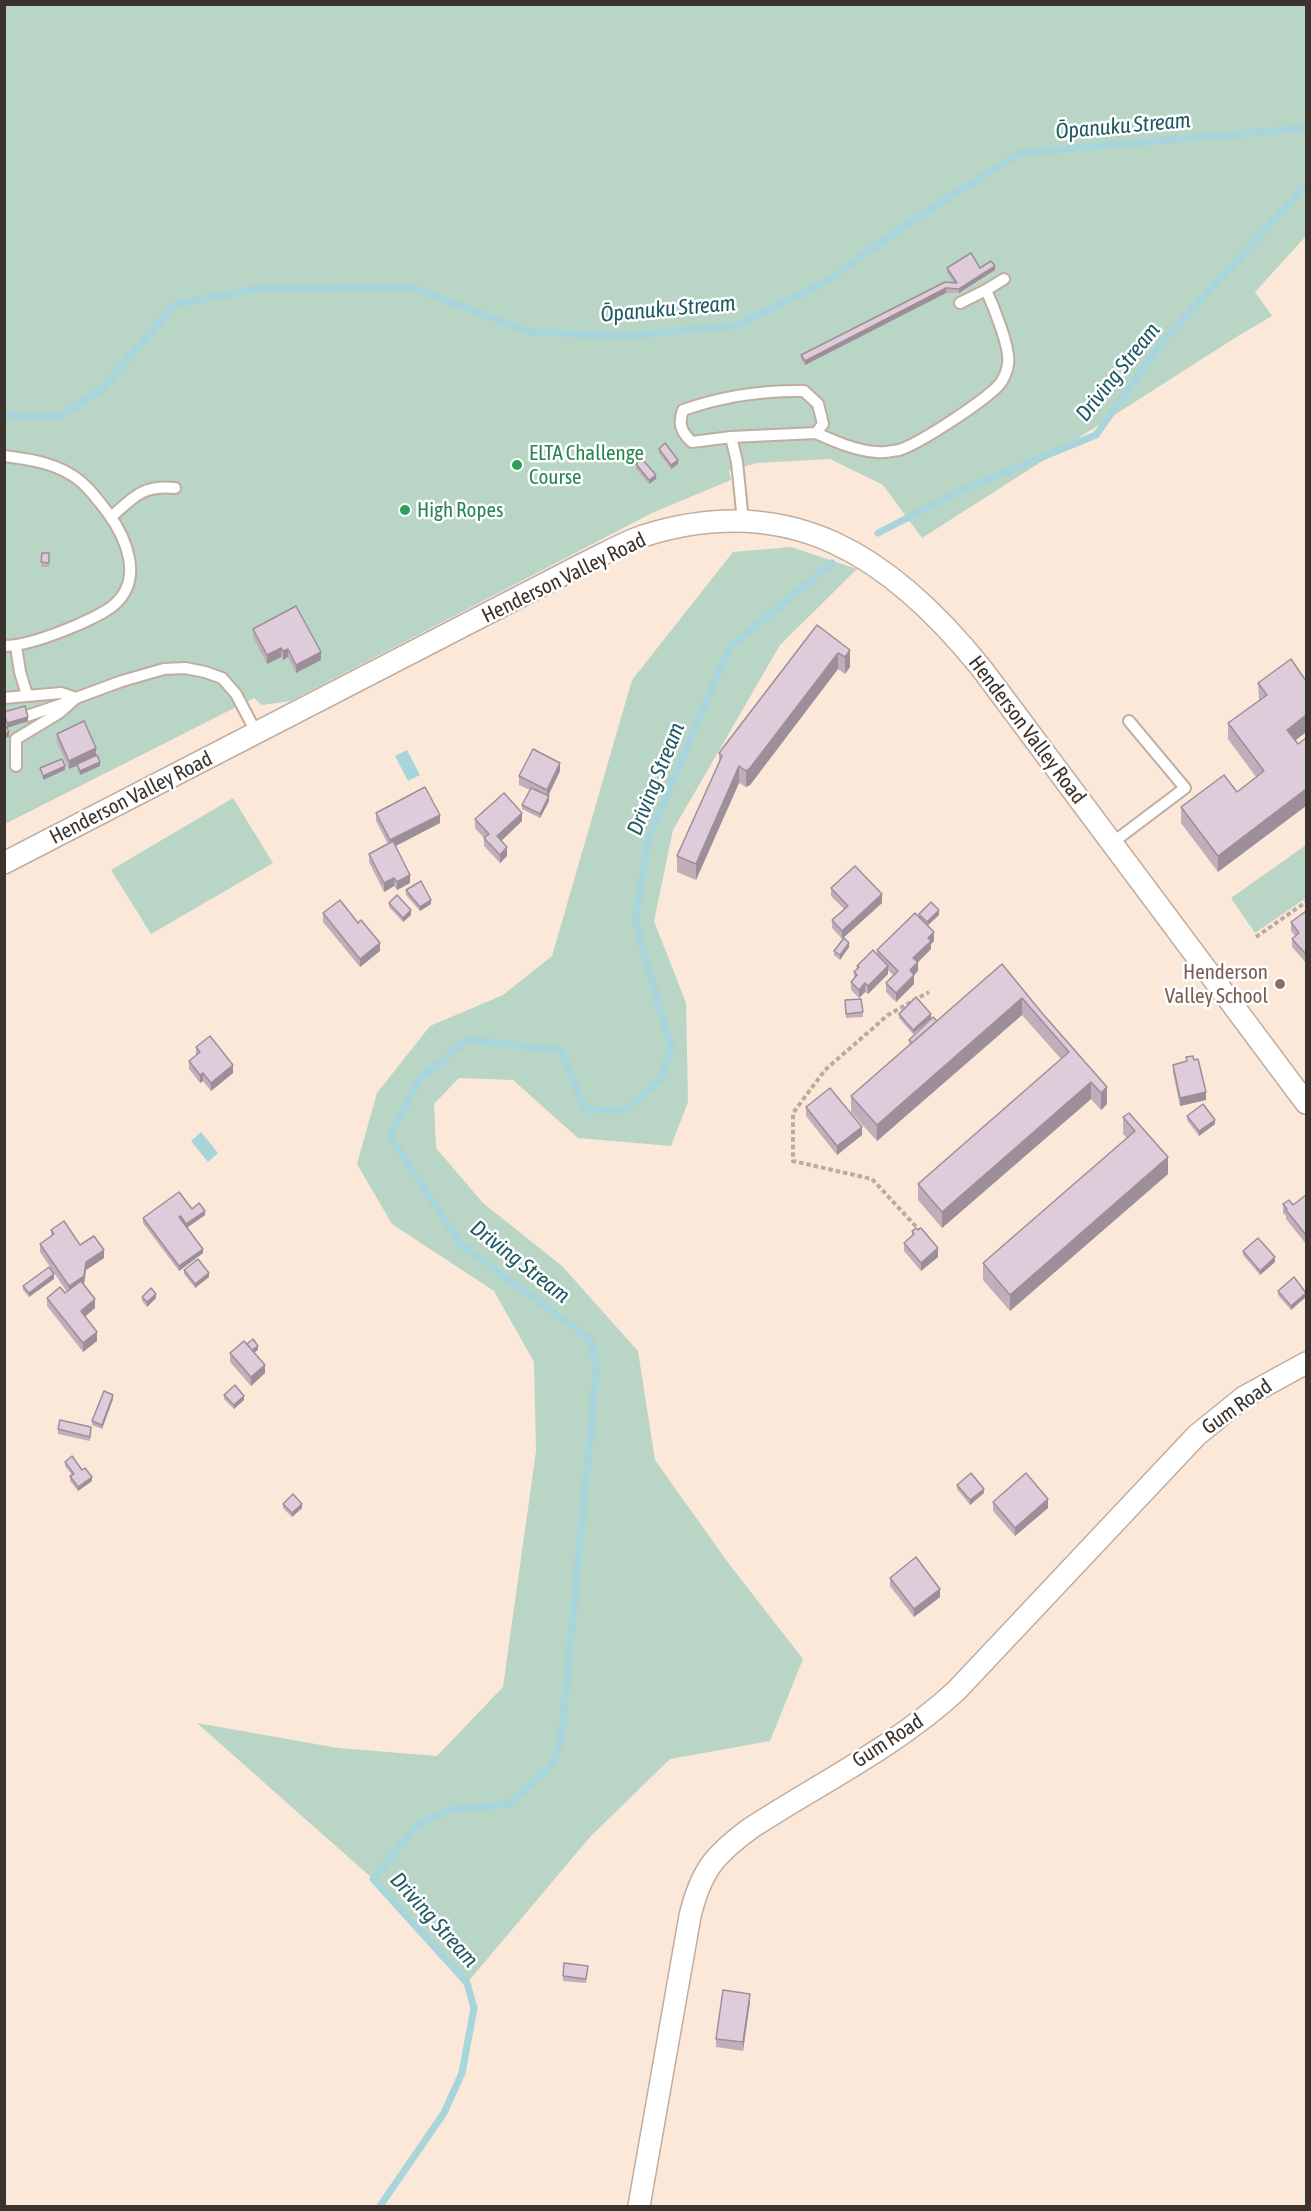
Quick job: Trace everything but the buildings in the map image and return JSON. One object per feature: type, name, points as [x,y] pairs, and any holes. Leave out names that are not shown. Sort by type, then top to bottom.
[{"type":"street","name":"Henderson Valley Road","points":[[4,863],[585,563],[642,537],[705,524],[743,521],[769,522],[827,540],[889,574],[939,618],[982,669],[1306,1103]]},
{"type":"street","name":"Gum Road","points":[[639,2206],[690,1916],[703,1876],[713,1861],[730,1843],[751,1828],[900,1737],[929,1716],[956,1691],[1197,1435],[1244,1397],[1306,1363]]},
{"type":"lane","points":[[960,303],[1004,279]]},
{"type":"lane","points":[[816,433],[823,424],[818,405],[804,392],[773,390],[735,395],[683,410],[680,419],[680,427],[684,435],[692,442],[731,437],[816,433],[840,443],[876,452],[899,450],[935,432],[989,393],[1006,374],[1009,362],[995,310],[986,290]]},
{"type":"lane","points":[[731,437],[743,521]]},
{"type":"lane","points":[[4,456],[42,462],[72,474],[90,490],[111,518],[124,539],[130,562],[130,574],[122,596],[106,611],[63,631],[16,646],[4,646]]},
{"type":"lane","points":[[111,518],[137,494],[157,487],[175,488]]},
{"type":"lane","points":[[16,646],[27,695]]},
{"type":"lane","points":[[27,716],[122,681],[164,669],[185,668],[222,678],[236,694],[256,734]]},
{"type":"lane","points":[[4,698],[61,693],[76,698]]},
{"type":"lane","points":[[16,766],[16,739],[59,713],[76,698]]},
{"type":"lane","points":[[1112,843],[1185,788],[1129,721]]},
{"type":"path","points":[[1256,937],[1306,902]]},
{"type":"path","points":[[923,1235],[872,1179],[793,1161],[793,1113],[825,1070],[888,1015],[929,992]]},
{"type":"green space","points":[[5,5],[1306,5],[1306,236],[1255,292],[1272,316],[922,538],[883,485],[830,459],[757,463],[729,471],[731,480],[652,513],[291,701],[262,705],[254,698],[5,824]]},
{"type":"green space","points":[[791,547],[857,569],[780,645],[673,830],[654,921],[686,1003],[688,1102],[671,1146],[578,1138],[513,1080],[459,1078],[434,1104],[436,1148],[483,1203],[562,1266],[638,1351],[655,1460],[729,1564],[803,1659],[770,1741],[670,1759],[590,1837],[467,1983],[373,1879],[197,1723],[338,1748],[437,1756],[503,1687],[536,1451],[534,1362],[494,1291],[392,1224],[357,1164],[377,1093],[430,1026],[503,995],[552,956],[632,680],[733,552]]},
{"type":"green space","points":[[233,798],[273,863],[151,934],[111,870]]},
{"type":"green space","points":[[1306,845],[1306,898],[1255,933],[1231,898]]},
{"type":"water","points":[[407,750],[420,775],[408,781],[395,756]]},
{"type":"water","points":[[201,1132],[218,1153],[208,1162],[191,1141]]},
{"type":"waterway","name":"Ōpanuku Stream","points":[[4,415],[60,416],[101,390],[175,304],[256,289],[411,287],[529,332],[626,336],[737,325],[822,284],[921,215],[1020,153],[1306,128]]},
{"type":"waterway","name":"Driving Stream","points":[[878,533],[962,490],[1096,435],[1158,347],[1306,185]]},
{"type":"waterway","name":"Driving Stream","points":[[380,2206],[444,2113],[462,2073],[474,2008],[467,1983],[373,1879],[418,1824],[451,1810],[509,1804],[552,1765],[561,1741],[597,1364],[590,1339],[461,1245],[390,1136],[419,1080],[467,1040],[561,1050],[585,1109],[626,1110],[661,1079],[671,1047],[635,922],[648,839],[729,648],[832,563]]},
{"type":"place","name":"ELTA Challenge Course","points":[[517,465]]},
{"type":"place","name":"High Ropes","points":[[405,510]]},
{"type":"place","name":"Henderson Valley School","points":[[1280,984]]}]
